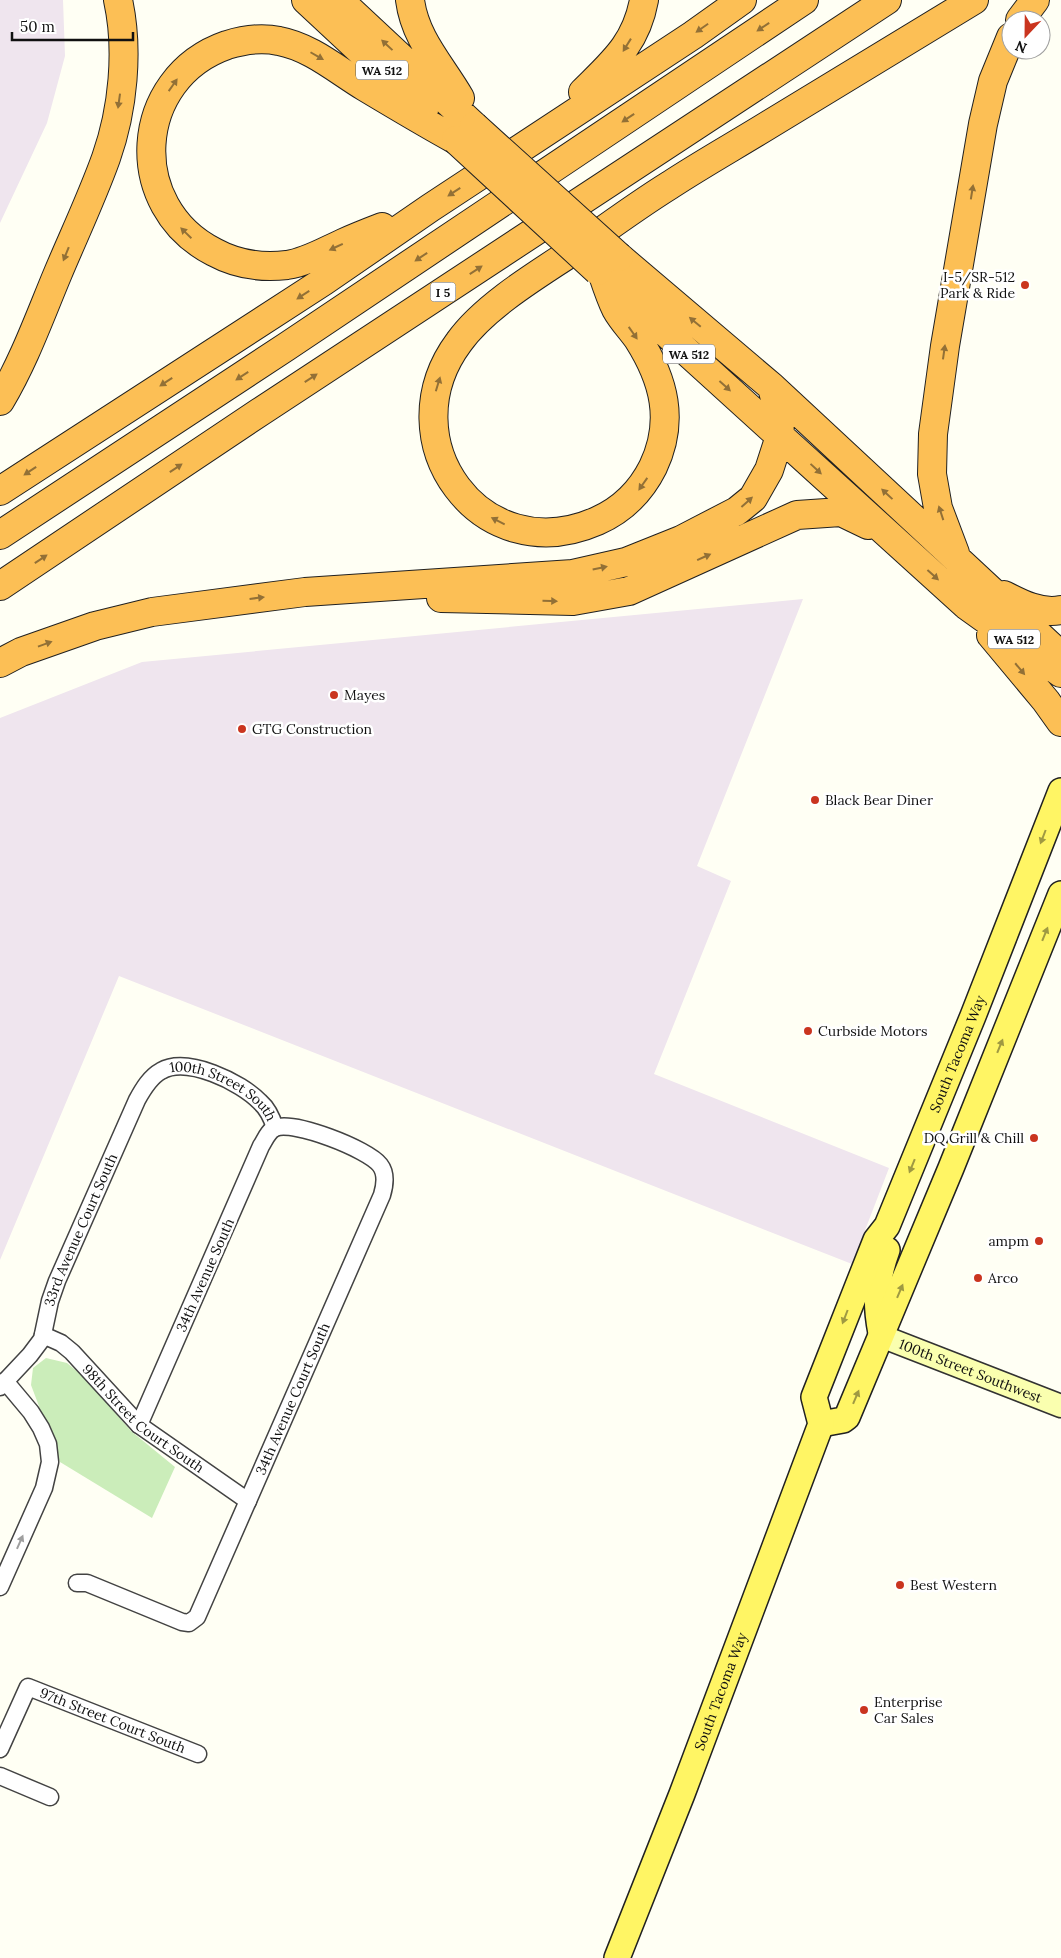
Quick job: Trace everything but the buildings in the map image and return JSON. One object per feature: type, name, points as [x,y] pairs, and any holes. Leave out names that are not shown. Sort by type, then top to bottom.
[{"type":"highway","points":[[0,401],[33,335],[106,157],[117,114],[122,71],[122,40],[118,0]]},
{"type":"highway","name":"WA 512","points":[[306,0],[465,133]]},
{"type":"highway","name":"WA 512","points":[[339,0],[465,133],[780,436],[966,605],[1061,673]]},
{"type":"highway","points":[[410,0],[422,39],[456,91],[465,133]]},
{"type":"highway","points":[[539,136],[624,51],[635,28],[644,0]]},
{"type":"highway","points":[[0,491],[324,281],[430,208],[693,35],[742,0]]},
{"type":"highway","points":[[0,535],[271,357],[804,0]]},
{"type":"highway","name":"I 5","points":[[0,586],[268,406],[887,0]]},
{"type":"highway","points":[[606,268],[617,311],[644,350],[659,382],[666,414],[664,436],[658,456],[647,479],[638,491],[617,510],[601,520],[569,530],[551,533],[516,529],[482,512],[467,499],[449,476],[438,449],[432,409],[437,385],[451,353],[470,328],[514,292],[670,185],[974,0]]},
{"type":"highway","points":[[430,208],[296,263],[258,266],[235,261],[209,250],[192,239],[176,223],[163,204],[156,188],[151,161],[152,136],[156,118],[172,85],[198,59],[214,50],[255,39],[288,43],[308,51],[398,107],[465,133]]},
{"type":"highway","points":[[957,559],[938,508],[932,474],[936,414],[983,124],[993,82],[1002,60]]},
{"type":"highway","name":"WA 512","points":[[606,268],[772,387],[1061,656]]},
{"type":"highway","points":[[0,663],[21,652],[94,626],[152,612],[305,592],[573,574],[626,562],[681,540],[737,512],[753,498],[769,470],[780,436],[779,415],[772,387]]},
{"type":"highway","points":[[305,592],[501,601],[573,601],[629,590],[797,515],[841,512],[883,531]]},
{"type":"highway","points":[[987,587],[1024,606],[1046,610],[1061,610]]},
{"type":"highway","points":[[966,605],[1046,701],[1061,722]]},
{"type":"main road","name":"South Tacoma Way","points":[[617,1958],[682,1794],[821,1424],[814,1397],[876,1240],[888,1226],[1061,791]]},
{"type":"main road","points":[[821,1424],[843,1420],[848,1417],[1061,894]]},
{"type":"main road","points":[[881,1336],[877,1310],[877,1293],[879,1274],[890,1244],[888,1226]]},
{"type":"main road","name":"100th Street Southwest","points":[[881,1336],[1061,1406]]},
{"type":"street","name":"100th Street South","points":[[160,1071],[177,1066],[204,1070],[226,1080],[259,1100],[270,1114],[275,1128],[284,1126],[296,1128],[353,1146],[375,1160],[384,1172]]},
{"type":"street","name":"33rd Avenue Court South","points":[[3,1384],[30,1355],[44,1335],[49,1305],[54,1290],[111,1158],[144,1088],[160,1071]]},
{"type":"street","name":"34th Avenue South","points":[[139,1425],[261,1146],[275,1128]]},
{"type":"street","name":"34th Avenue Court South","points":[[77,1583],[87,1583],[182,1622],[191,1622],[198,1615],[378,1203],[385,1184],[384,1172]]},
{"type":"street","name":"98th Street Court South","points":[[44,1335],[62,1343],[72,1352],[139,1425],[248,1502]]},
{"type":"street","points":[[0,1587],[44,1488],[50,1462],[48,1444],[42,1428],[31,1412],[3,1384]]},
{"type":"street","name":"97th Street Court South","points":[[0,1749],[28,1687],[198,1754]]},
{"type":"street","points":[[0,1776],[50,1798]]},
{"type":"shaded area","points":[[0,0],[63,0],[65,56],[47,123],[0,223]]},
{"type":"shaded area","points":[[803,599],[697,866],[731,881],[654,1074],[889,1168],[852,1264],[119,976],[0,1260],[0,718],[142,662]]},
{"type":"green space","points":[[46,1358],[67,1363],[84,1377],[131,1431],[175,1467],[152,1518],[60,1462],[31,1385],[33,1368]]},
{"type":"place","name":"I-5/SR-512 Park & Ride","points":[[1025,285]]},
{"type":"place","name":"Mayes","points":[[334,695]]},
{"type":"place","name":"GTG Construction","points":[[242,729]]},
{"type":"place","name":"Black Bear Diner","points":[[815,800]]},
{"type":"place","name":"Curbside Motors","points":[[808,1031]]},
{"type":"place","name":"DQ Grill & Chill","points":[[1034,1138]]},
{"type":"place","name":"ampm","points":[[1039,1241]]},
{"type":"place","name":"Arco","points":[[978,1278]]},
{"type":"place","name":"Best Western","points":[[900,1585]]},
{"type":"place","name":"Enterprise Car Sales","points":[[864,1710]]}]
